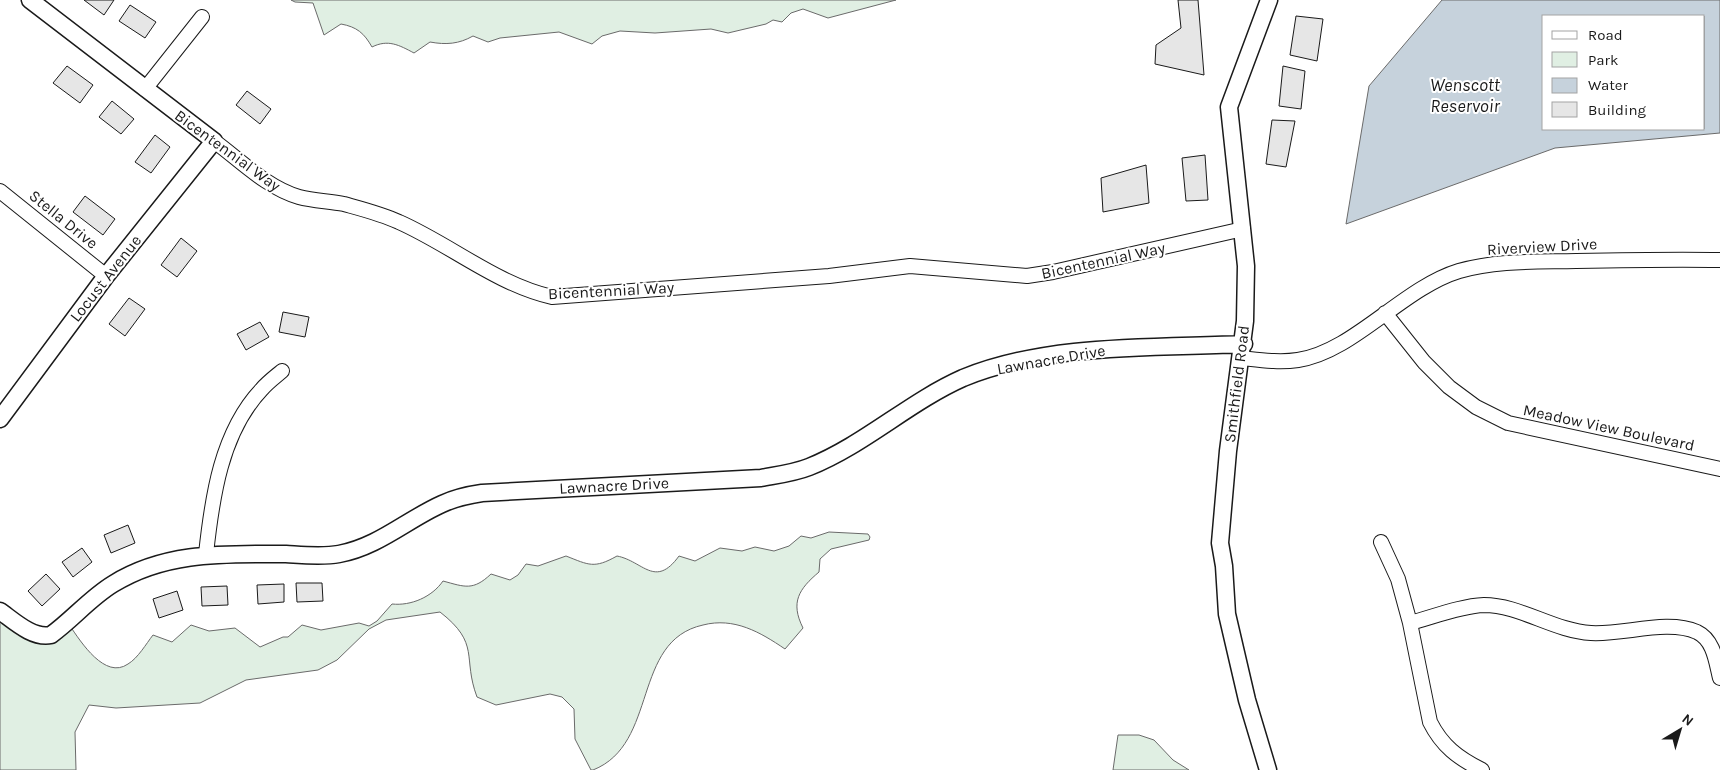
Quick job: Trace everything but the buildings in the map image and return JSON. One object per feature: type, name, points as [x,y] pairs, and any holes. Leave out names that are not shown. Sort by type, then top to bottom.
[{"type":"street","name":"Bicentennial Way","points":[[30,0],[274,187],[299,197],[344,204],[397,221],[431,238],[491,273],[532,292],[552,297],[829,276],[910,266],[1028,276],[1054,272],[1243,229]]},
{"type":"street","name":"Smithfield Road","points":[[1268,770],[1247,700],[1227,614],[1224,566],[1220,543],[1228,451],[1243,351],[1246,266],[1243,229],[1232,153],[1229,107],[1269,0]]},
{"type":"street","points":[[145,89],[202,17]]},
{"type":"street","name":"Locust Avenue","points":[[2,410],[214,140]]},
{"type":"street","name":"Stella Drive","points":[[0,191],[106,276]]},
{"type":"street","name":"Riverview Drive","points":[[1243,351],[1270,362],[1298,360],[1318,355],[1340,344],[1433,281],[1460,271],[1488,265],[1522,262],[1720,260]]},
{"type":"street","name":"Meadow View Boulevard","points":[[1385,313],[1424,362],[1449,386],[1476,407],[1508,423],[1720,469]]},
{"type":"street","name":"Lawnacre Drive","points":[[0,611],[34,633],[45,636],[51,635],[92,599],[113,584],[146,567],[206,554],[339,554],[366,545],[400,529],[440,504],[482,493],[752,478],[789,473],[822,461],[900,412],[962,379],[1014,362],[1143,346],[1243,351]]},
{"type":"street","points":[[206,554],[218,477],[236,429],[262,388],[282,371]]},
{"type":"street","points":[[1381,542],[1398,579],[1410,623],[1430,722],[1437,736],[1448,749],[1482,770]]},
{"type":"street","points":[[1410,623],[1484,605],[1504,608],[1571,631],[1615,634],[1671,626],[1685,628],[1699,633],[1706,639],[1714,653],[1720,678]]},
{"type":"green space","points":[[291,0],[896,0],[828,18],[803,9],[791,13],[782,22],[773,20],[766,24],[728,33],[711,29],[655,33],[620,31],[602,36],[592,44],[559,32],[500,38],[488,42],[473,36],[463,41],[452,43],[430,42],[414,53],[398,45],[388,43],[372,47],[360,31],[341,24],[324,35],[313,3]]},
{"type":"green space","points":[[829,532],[868,534],[870,537],[869,540],[831,549],[820,559],[819,572],[806,584],[797,603],[797,611],[803,628],[785,649],[756,632],[725,623],[703,625],[680,635],[665,651],[654,671],[628,739],[614,757],[593,770],[591,770],[575,739],[574,709],[562,697],[550,694],[496,705],[477,697],[466,642],[453,623],[440,612],[386,620],[369,629],[337,660],[318,670],[246,680],[200,703],[116,708],[89,705],[75,732],[76,770],[0,770],[0,616],[24,630],[70,626],[94,657],[111,667],[119,668],[135,658],[153,635],[172,642],[191,625],[209,631],[235,628],[260,647],[283,637],[288,637],[302,625],[321,630],[359,623],[369,626],[377,621],[392,604],[406,604],[421,599],[433,592],[443,581],[468,586],[479,583],[491,574],[510,580],[518,575],[526,564],[538,566],[566,556],[586,563],[597,564],[617,556],[656,572],[663,571],[671,566],[679,556],[695,561],[720,548],[742,551],[755,547],[774,551],[789,546],[801,536],[811,538]]},
{"type":"green space","points":[[1118,735],[1139,735],[1154,740],[1173,760],[1189,770],[1113,770]]},
{"type":"water","name":"Wenscott Reservoir","points":[[1442,0],[1720,0],[1720,133],[1555,148],[1346,224],[1369,86]]}]
